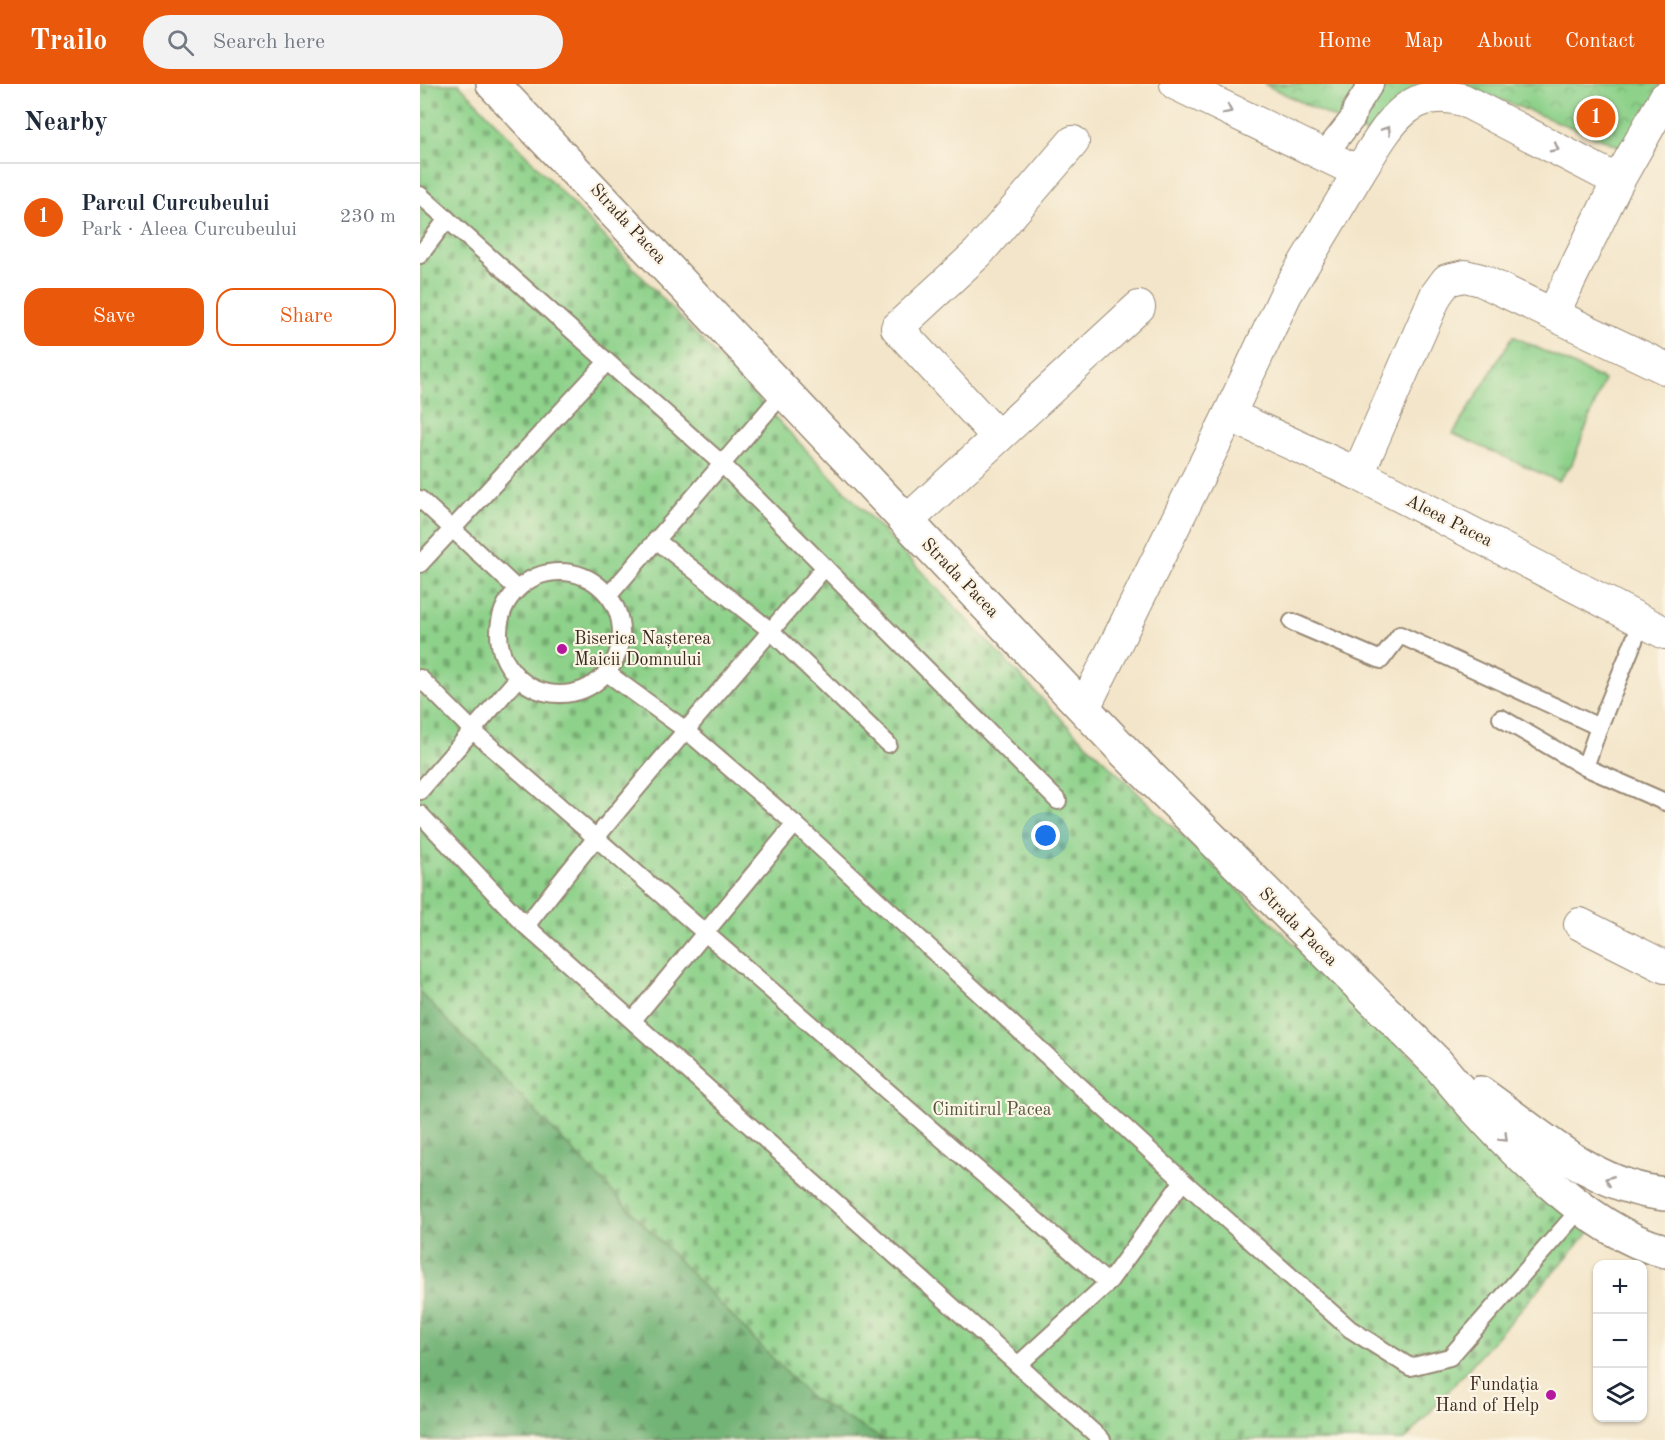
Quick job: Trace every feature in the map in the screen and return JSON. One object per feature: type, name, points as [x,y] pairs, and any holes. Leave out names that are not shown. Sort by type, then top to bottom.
[{"type":"main road","name":"Strada Pacea","points":[[493,84],[906,522],[1216,846],[1437,1063],[1467,1100],[1499,1132],[1581,1208],[1632,1241],[1665,1251]]},
{"type":"main road","name":"Strada Pacea","points":[[1437,1063],[1596,1175],[1643,1192],[1665,1194]]},
{"type":"street","points":[[1176,84],[1359,172]]},
{"type":"street","points":[[1323,156],[1353,118],[1355,109],[1371,84]]},
{"type":"street","points":[[1084,708],[1229,415],[1286,294],[1359,172],[1395,117],[1420,97],[1443,94],[1463,100],[1618,181]]},
{"type":"street","points":[[1553,314],[1618,181],[1663,107]]},
{"type":"street","points":[[998,436],[897,328],[978,253],[1073,142]]},
{"type":"street","points":[[1358,474],[1436,295],[1447,280],[1465,276],[1481,280],[1665,368]]},
{"type":"street","points":[[906,522],[1138,307]]},
{"type":"street","name":"Aleea Pacea","points":[[1229,415],[1358,474],[1654,627]]},
{"type":"street","points":[[1580,924],[1665,967]]},
{"type":"lane","points":[[420,195],[722,464],[1058,801]]},
{"type":"lane","points":[[420,255],[447,219]]},
{"type":"lane","points":[[420,564],[607,362]]},
{"type":"lane","points":[[609,595],[785,392]]},
{"type":"lane","points":[[420,500],[517,589]]},
{"type":"lane","points":[[657,540],[771,631],[888,744]]},
{"type":"lane","points":[[526,926],[594,837],[825,567]]},
{"type":"lane","points":[[553,572],[574,573],[593,581],[609,595],[619,614],[622,634],[618,654],[607,673],[592,686],[573,693],[554,694],[535,689],[518,678],[506,662],[499,644],[499,624],[505,605],[517,589],[533,578],[553,572]]},
{"type":"lane","points":[[1292,622],[1381,660],[1400,635],[1599,727]]},
{"type":"lane","points":[[1585,767],[1599,727],[1654,627]]},
{"type":"lane","points":[[607,673],[687,731],[795,824],[1183,1181],[1350,1329],[1410,1367],[1450,1357],[1581,1208]]},
{"type":"lane","points":[[420,678],[473,731],[1108,1283]]},
{"type":"lane","points":[[420,792],[518,678]]},
{"type":"lane","points":[[1501,718],[1585,767],[1665,802]]},
{"type":"lane","points":[[420,814],[526,926],[1102,1440]]},
{"type":"lane","points":[[633,1020],[795,824]]},
{"type":"lane","points":[[1019,1364],[1108,1283],[1183,1181]]},
{"type":"green space","name":"Cimitirul Pacea","points":[[420,84],[459,84],[1065,723],[1591,1230],[1405,1440],[884,1440],[810,1397],[420,992]]},
{"type":"green space","points":[[1264,84],[1423,84],[1367,134]]},
{"type":"green space","points":[[1460,84],[1664,84],[1627,149]]},
{"type":"green space","points":[[1513,336],[1604,380],[1572,464],[1558,481],[1453,434]]},
{"type":"green space","points":[[420,992],[810,1397],[884,1440],[420,1440]]},
{"type":"place","name":"Parcul Curcubeului","points":[[1596,118]]},
{"type":"place","name":"Biserica Nașterea Maicii Domnului","points":[[562,649]]},
{"type":"place","name":"Fundația Hand of Help","points":[[1551,1395]]}]
